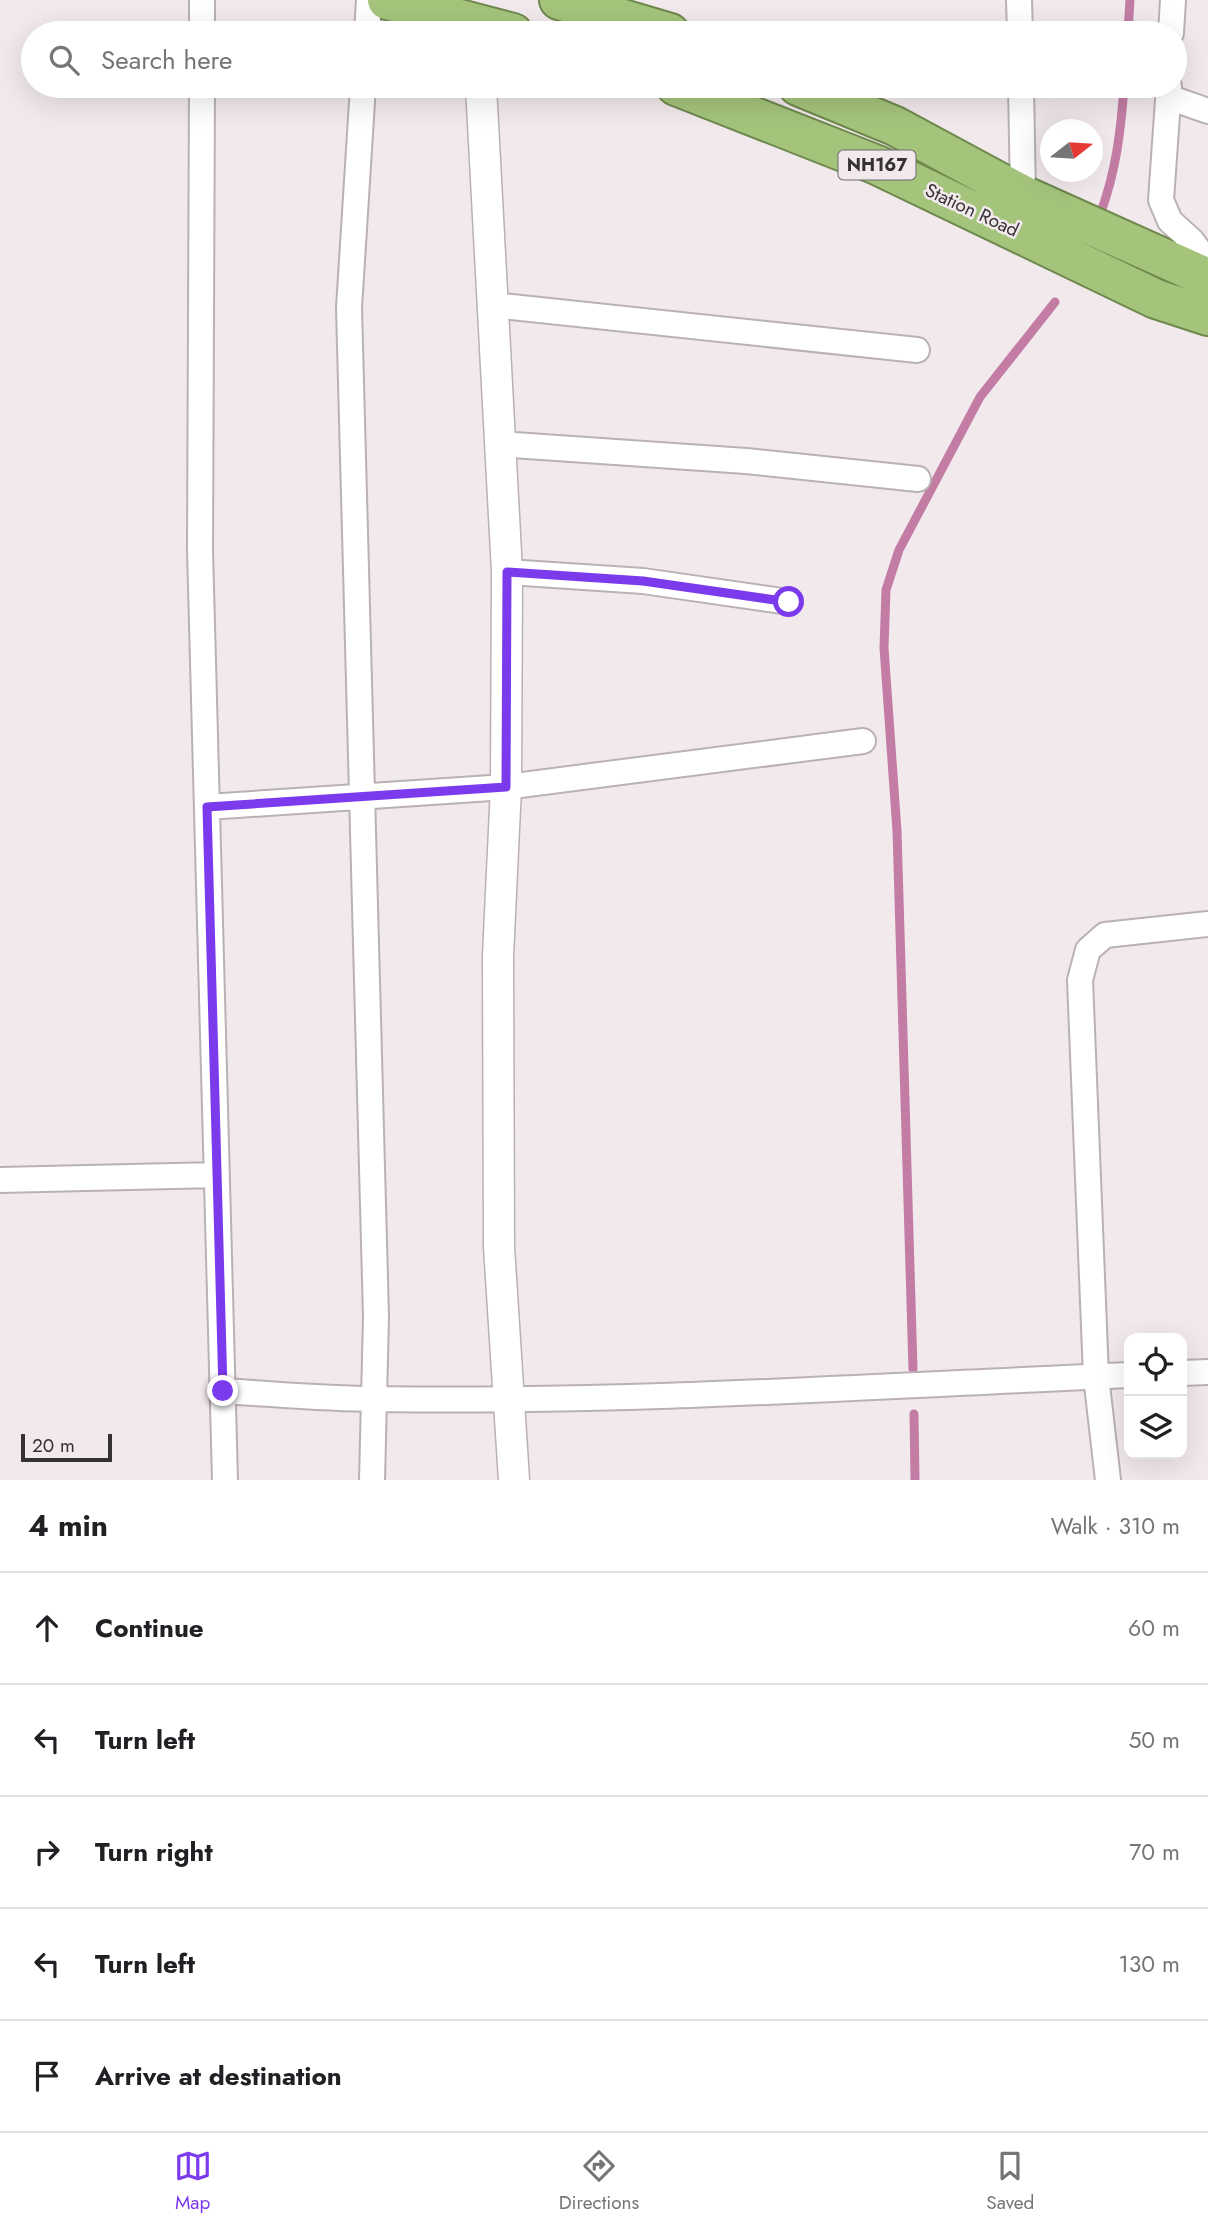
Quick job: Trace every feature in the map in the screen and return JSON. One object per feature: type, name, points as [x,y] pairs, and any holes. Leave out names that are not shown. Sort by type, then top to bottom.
[{"type":"highway","points":[[387,0],[484,21]]},
{"type":"highway","points":[[559,0],[630,21]]},
{"type":"highway","name":"Station Road","points":[[707,98],[1080,241]]},
{"type":"highway","name":"Station Road","points":[[827,98],[895,126],[1023,195],[1080,241]]},
{"type":"highway","name":"NH167","points":[[1080,241],[1189,263],[1208,278]]},
{"type":"highway","name":"NH167","points":[[1080,241],[1156,299],[1208,316]]},
{"type":"street","points":[[202,0],[202,21]]},
{"type":"street","points":[[368,21],[369,0]]},
{"type":"street","points":[[1019,0],[1020,21]]},
{"type":"street","points":[[1171,21],[1172,0]]},
{"type":"street","points":[[202,98],[200,550],[225,1480]]},
{"type":"street","points":[[362,98],[349,308],[376,1317],[372,1480]]},
{"type":"street","points":[[482,98],[507,572],[506,787],[498,956],[499,1247],[514,1480]]},
{"type":"street","points":[[1021,98],[1023,195]]},
{"type":"street","points":[[1168,98],[1161,200],[1170,220],[1192,241],[1189,263]]},
{"type":"street","points":[[1182,98],[1208,111]]},
{"type":"street","points":[[493,305],[917,350]]},
{"type":"street","points":[[499,444],[746,461],[918,479]]},
{"type":"street","points":[[507,572],[643,581],[789,602]]},
{"type":"street","points":[[207,807],[506,787],[863,741]]},
{"type":"street","points":[[1108,1480],[1096,1377],[1080,980],[1088,950],[1105,935],[1208,924]]},
{"type":"street","points":[[0,1180],[217,1175]]},
{"type":"street","points":[[1187,1373],[1208,1372]]},
{"type":"street","points":[[223,1391],[374,1399],[509,1399],[916,1387],[1124,1375]]},
{"type":"waterway","points":[[1129,21],[1130,0]]},
{"type":"waterway","points":[[1101,212],[1117,150],[1123,98]]},
{"type":"waterway","points":[[913,1369],[897,831],[884,648],[886,590],[899,550],[980,397],[1055,302]]},
{"type":"waterway","points":[[914,1414],[915,1480]]},
{"type":"route","points":[[223,1391],[207,807],[506,787],[507,572],[643,581],[789,602]]}]
